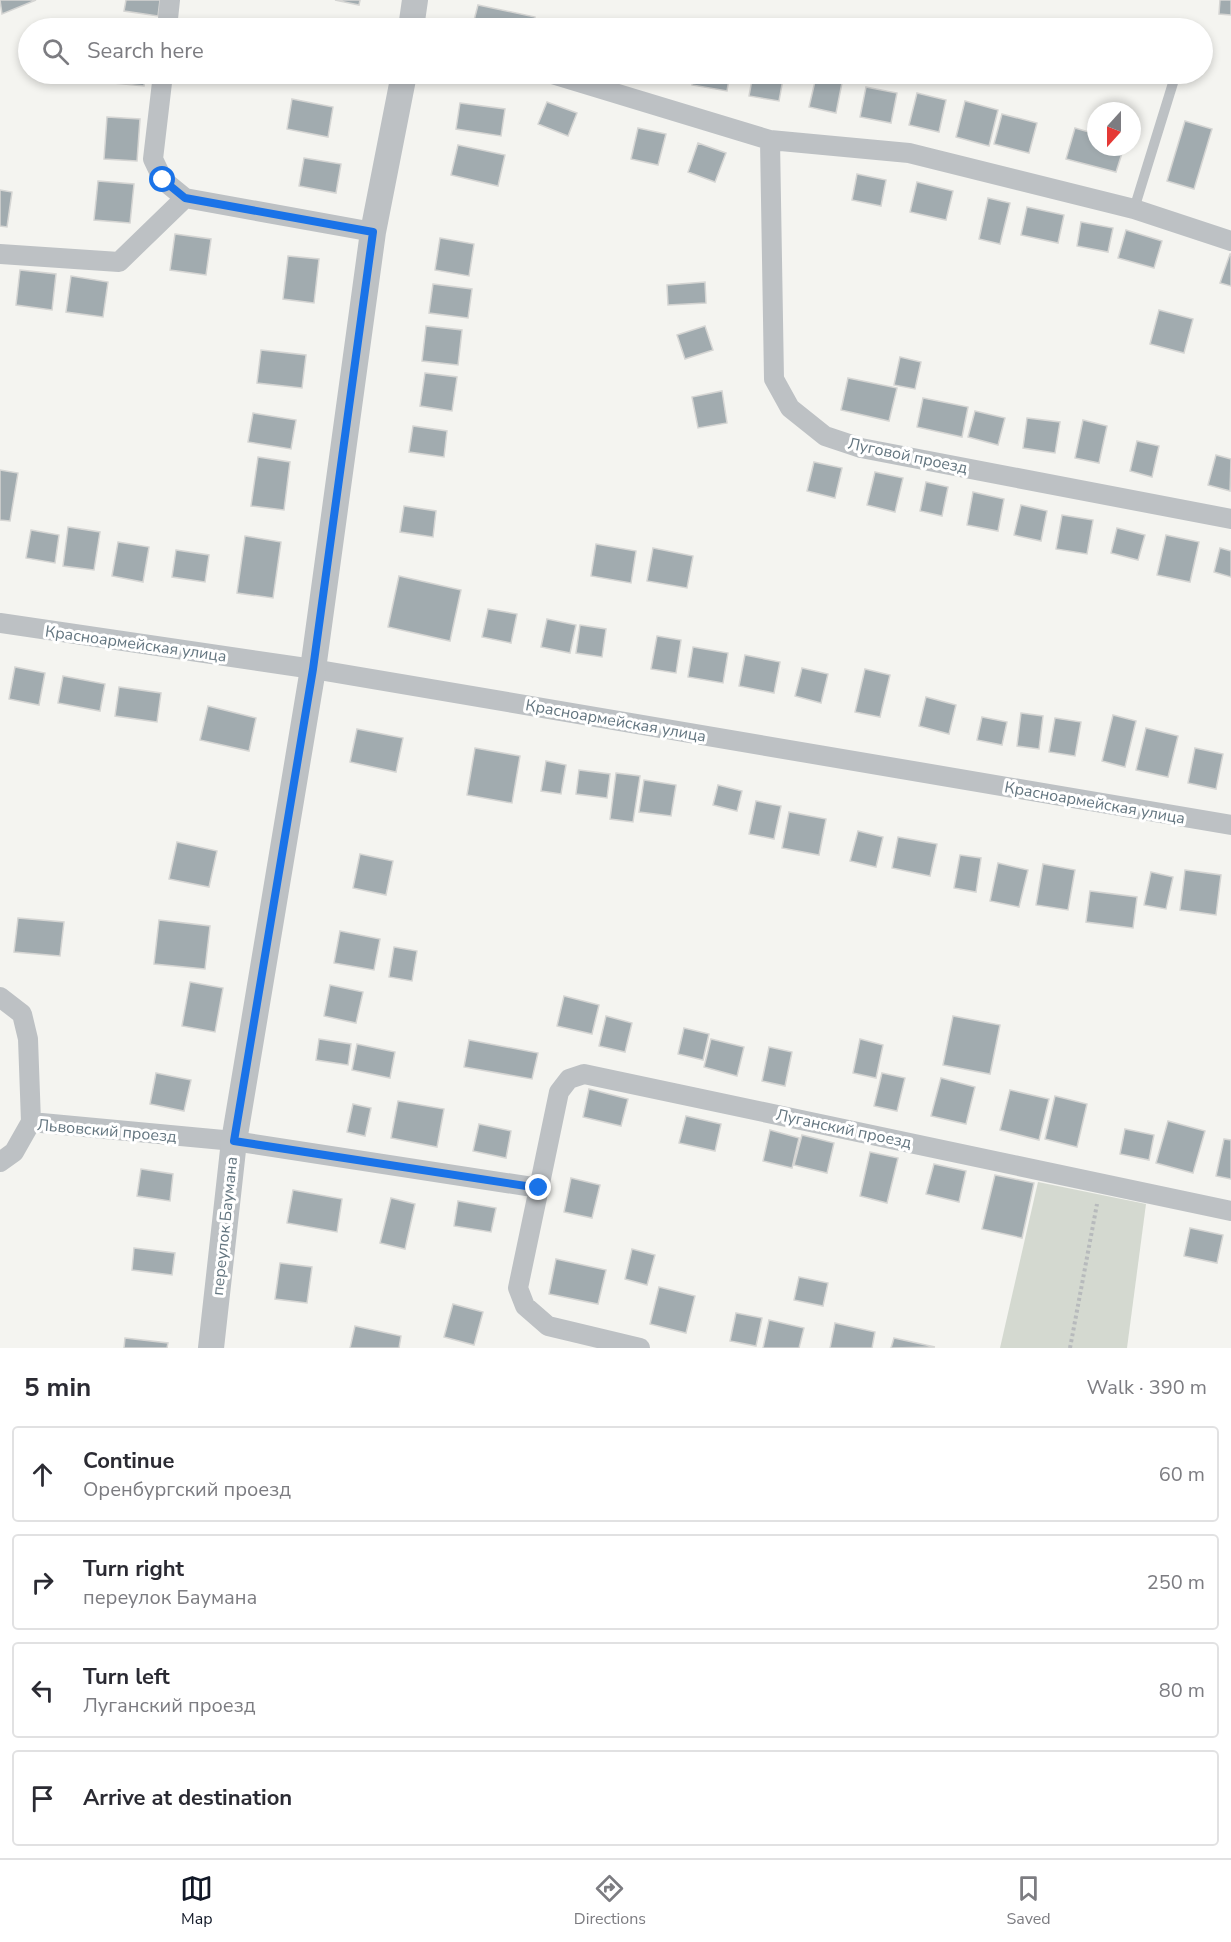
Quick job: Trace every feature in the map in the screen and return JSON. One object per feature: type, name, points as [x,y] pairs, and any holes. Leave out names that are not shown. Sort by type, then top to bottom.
[{"type":"street","points":[[168,18],[170,0]]},
{"type":"street","points":[[413,18],[416,0]]},
{"type":"street","points":[[162,84],[153,159],[163,180],[185,198],[373,232]]},
{"type":"street","name":"переулок Баумана","points":[[211,1348],[234,1141],[313,669],[373,232],[402,84]]},
{"type":"street","points":[[585,84],[770,140],[909,153],[1134,209],[1231,241]]},
{"type":"street","name":"Луговой проезд","points":[[770,140],[774,378],[790,408],[825,436],[861,448],[1231,519]]},
{"type":"street","points":[[0,254],[118,262],[185,198]]},
{"type":"street","name":"Красноармейская улица","points":[[0,623],[313,669],[1231,825]]},
{"type":"street","points":[[0,997],[22,1014],[28,1039],[31,1122]]},
{"type":"street","name":"Луганский проезд","points":[[640,1348],[575,1335],[548,1326],[525,1306],[518,1288],[559,1092],[569,1079],[584,1074],[1231,1211]]},
{"type":"street","name":"Львовский проезд","points":[[0,1162],[14,1152],[31,1122],[234,1141]]},
{"type":"street","points":[[234,1141],[539,1188]]},
{"type":"lane","points":[[1134,209],[1173,84]]},
{"type":"path","points":[[1070,1348],[1101,1183]]},
{"type":"shaded area","points":[[1038,1182],[1146,1204],[1127,1348],[1000,1348]]},
{"type":"building","points":[[0,0],[36,0],[2,14]]},
{"type":"building","points":[[126,0],[160,0],[158,16],[124,11]]},
{"type":"building","points":[[335,0],[360,0],[359,5]]},
{"type":"building","points":[[1220,0],[1231,0],[1231,15],[1219,14]]},
{"type":"building","points":[[478,5],[535,17],[535,18],[475,18]]},
{"type":"building","points":[[692,84],[728,84],[727,91]]},
{"type":"building","points":[[751,84],[782,84],[779,101],[749,96]]},
{"type":"building","points":[[814,84],[842,84],[836,113],[809,107]]},
{"type":"building","points":[[866,87],[897,93],[891,123],[860,117]]},
{"type":"building","points":[[917,93],[946,100],[939,132],[909,125]]},
{"type":"building","points":[[292,99],[333,107],[328,137],[287,129]]},
{"type":"building","points":[[965,101],[998,110],[989,146],[956,137]]},
{"type":"building","points":[[547,102],[577,113],[568,136],[538,124]]},
{"type":"building","points":[[460,103],[505,109],[501,136],[456,129]]},
{"type":"building","points":[[1002,114],[1037,123],[1029,153],[994,144]]},
{"type":"building","points":[[107,117],[140,119],[137,161],[104,159]]},
{"type":"building","points":[[1185,121],[1212,129],[1194,189],[1167,181]]},
{"type":"building","points":[[638,128],[666,134],[658,165],[631,159]]},
{"type":"building","points":[[1075,128],[1087,131],[1087,156],[1121,156],[1116,172],[1066,159]]},
{"type":"building","points":[[698,143],[726,153],[715,182],[688,172]]},
{"type":"building","points":[[458,145],[505,155],[498,186],[451,175]]},
{"type":"building","points":[[304,158],[341,164],[336,193],[299,186]]},
{"type":"building","points":[[857,174],[886,180],[881,206],[852,200]]},
{"type":"building","points":[[98,181],[134,184],[130,223],[94,220]]},
{"type":"building","points":[[917,182],[953,191],[946,220],[910,212]]},
{"type":"building","points":[[0,190],[12,192],[7,227],[0,226]]},
{"type":"building","points":[[988,198],[1010,203],[1000,244],[979,239]]},
{"type":"building","points":[[1027,207],[1064,215],[1058,243],[1021,235]]},
{"type":"building","points":[[1081,222],[1113,228],[1108,252],[1077,246]]},
{"type":"building","points":[[1126,230],[1162,241],[1154,268],[1118,258]]},
{"type":"building","points":[[175,234],[211,239],[206,275],[170,270]]},
{"type":"building","points":[[440,238],[474,244],[469,276],[435,270]]},
{"type":"building","points":[[1231,254],[1231,286],[1220,283]]},
{"type":"building","points":[[288,256],[319,259],[314,303],[283,299]]},
{"type":"building","points":[[20,270],[56,274],[52,310],[16,305]]},
{"type":"building","points":[[71,276],[108,282],[103,317],[66,312]]},
{"type":"building","points":[[705,282],[706,303],[668,305],[667,285]]},
{"type":"building","points":[[433,284],[472,289],[468,318],[429,313]]},
{"type":"building","points":[[1159,310],[1193,319],[1184,353],[1150,344]]},
{"type":"building","points":[[426,326],[462,330],[458,365],[422,361]]},
{"type":"building","points":[[705,326],[713,350],[685,359],[677,335]]},
{"type":"building","points":[[261,350],[306,355],[302,388],[257,383]]},
{"type":"building","points":[[900,357],[921,362],[915,389],[894,385]]},
{"type":"building","points":[[425,373],[457,377],[452,411],[420,406]]},
{"type":"building","points":[[848,378],[897,388],[889,421],[841,410]]},
{"type":"building","points":[[722,391],[727,423],[698,428],[692,397]]},
{"type":"building","points":[[923,398],[968,407],[962,437],[917,427]]},
{"type":"building","points":[[975,411],[1005,418],[998,445],[968,437]]},
{"type":"building","points":[[253,413],[296,420],[291,449],[248,442]]},
{"type":"building","points":[[1027,418],[1060,422],[1055,453],[1023,448]]},
{"type":"building","points":[[1083,420],[1107,426],[1099,463],[1075,458]]},
{"type":"building","points":[[413,426],[447,431],[444,457],[409,452]]},
{"type":"building","points":[[1137,441],[1159,446],[1152,477],[1130,471]]},
{"type":"building","points":[[1216,455],[1231,459],[1230,491],[1208,485]]},
{"type":"building","points":[[258,457],[290,462],[284,510],[251,506]]},
{"type":"building","points":[[814,462],[842,468],[835,498],[807,491]]},
{"type":"building","points":[[0,470],[18,473],[10,521],[0,520]]},
{"type":"building","points":[[875,472],[903,478],[895,512],[867,505]]},
{"type":"building","points":[[926,482],[948,487],[942,516],[920,511]]},
{"type":"building","points":[[973,492],[1004,499],[998,531],[967,525]]},
{"type":"building","points":[[1021,505],[1047,511],[1041,541],[1014,535]]},
{"type":"building","points":[[404,506],[436,511],[433,537],[400,532]]},
{"type":"building","points":[[1062,515],[1093,520],[1087,554],[1056,549]]},
{"type":"building","points":[[68,527],[100,532],[94,570],[63,566]]},
{"type":"building","points":[[1117,528],[1145,535],[1138,560],[1111,553]]},
{"type":"building","points":[[31,530],[59,535],[55,563],[26,558]]},
{"type":"building","points":[[1166,535],[1199,542],[1190,582],[1157,575]]},
{"type":"building","points":[[245,536],[281,542],[273,598],[237,593]]},
{"type":"building","points":[[118,542],[149,547],[143,582],[112,576]]},
{"type":"building","points":[[596,544],[636,551],[631,583],[591,576]]},
{"type":"building","points":[[653,548],[693,556],[687,588],[647,581]]},
{"type":"building","points":[[1220,548],[1231,551],[1231,577],[1214,572]]},
{"type":"building","points":[[176,550],[209,555],[205,582],[172,577]]},
{"type":"building","points":[[399,576],[461,590],[450,641],[388,627]]},
{"type":"building","points":[[488,609],[517,614],[511,643],[482,637]]},
{"type":"building","points":[[547,619],[576,625],[570,653],[541,647]]},
{"type":"building","points":[[580,625],[606,629],[602,657],[576,653]]},
{"type":"building","points":[[657,636],[681,640],[676,673],[651,669]]},
{"type":"building","points":[[693,647],[728,653],[723,683],[688,677]]},
{"type":"building","points":[[745,655],[780,662],[774,693],[739,686]]},
{"type":"building","points":[[15,667],[45,673],[39,705],[9,699]]},
{"type":"building","points":[[802,668],[828,674],[821,703],[795,696]]},
{"type":"building","points":[[865,669],[890,675],[880,717],[855,712]]},
{"type":"building","points":[[63,676],[105,684],[100,711],[58,703]]},
{"type":"building","points":[[119,687],[161,693],[157,722],[115,716]]},
{"type":"building","points":[[926,697],[956,705],[949,734],[919,726]]},
{"type":"building","points":[[208,706],[256,718],[249,751],[200,740]]},
{"type":"building","points":[[1021,713],[1043,716],[1039,749],[1017,746]]},
{"type":"building","points":[[1113,715],[1136,721],[1125,767],[1102,761]]},
{"type":"building","points":[[982,717],[1007,722],[1002,745],[977,740]]},
{"type":"building","points":[[1055,718],[1081,722],[1075,756],[1049,752]]},
{"type":"building","points":[[1146,728],[1178,736],[1168,777],[1136,770]]},
{"type":"building","points":[[357,729],[403,738],[396,772],[350,762]]},
{"type":"building","points":[[475,748],[520,756],[512,803],[467,795]]},
{"type":"building","points":[[1195,748],[1223,754],[1216,789],[1188,783]]},
{"type":"building","points":[[546,761],[566,765],[561,794],[541,791]]},
{"type":"building","points":[[579,770],[610,774],[607,798],[576,794]]},
{"type":"building","points":[[616,773],[640,776],[633,822],[610,819]]},
{"type":"building","points":[[644,780],[676,785],[671,816],[639,812]]},
{"type":"building","points":[[718,785],[742,791],[737,811],[713,805]]},
{"type":"building","points":[[756,801],[781,806],[774,839],[749,834]]},
{"type":"building","points":[[789,812],[826,819],[819,855],[782,848]]},
{"type":"building","points":[[858,831],[883,837],[876,867],[850,861]]},
{"type":"building","points":[[898,837],[937,844],[930,876],[892,868]]},
{"type":"building","points":[[177,842],[217,851],[209,887],[169,879]]},
{"type":"building","points":[[360,854],[393,861],[386,895],[353,888]]},
{"type":"building","points":[[960,855],[981,858],[976,892],[954,888]]},
{"type":"building","points":[[998,863],[1028,870],[1019,907],[990,901]]},
{"type":"building","points":[[1043,864],[1075,870],[1068,910],[1036,905]]},
{"type":"building","points":[[1185,870],[1221,875],[1216,915],[1180,910]]},
{"type":"building","points":[[1151,872],[1173,877],[1166,909],[1144,905]]},
{"type":"building","points":[[1090,891],[1137,897],[1133,928],[1086,922]]},
{"type":"building","points":[[18,918],[64,922],[60,956],[14,952]]},
{"type":"building","points":[[159,920],[210,926],[205,969],[154,964]]},
{"type":"building","points":[[340,931],[380,939],[374,970],[334,963]]},
{"type":"building","points":[[394,947],[417,951],[412,981],[389,977]]},
{"type":"building","points":[[190,982],[223,988],[215,1032],[182,1026]]},
{"type":"building","points":[[330,985],[363,992],[356,1023],[324,1016]]},
{"type":"building","points":[[564,996],[599,1005],[592,1034],[557,1026]]},
{"type":"building","points":[[606,1016],[632,1023],[625,1052],[599,1046]]},
{"type":"building","points":[[953,1016],[1000,1025],[990,1074],[943,1065]]},
{"type":"building","points":[[684,1028],[709,1034],[703,1060],[678,1054]]},
{"type":"building","points":[[319,1039],[351,1044],[348,1065],[316,1060]]},
{"type":"building","points":[[711,1039],[744,1047],[737,1076],[704,1067]]},
{"type":"building","points":[[860,1039],[883,1045],[876,1078],[853,1073]]},
{"type":"building","points":[[469,1040],[538,1053],[532,1079],[464,1067]]},
{"type":"building","points":[[357,1044],[395,1052],[390,1078],[352,1070]]},
{"type":"building","points":[[769,1047],[792,1052],[785,1086],[762,1081]]},
{"type":"building","points":[[156,1073],[191,1080],[184,1111],[150,1104]]},
{"type":"building","points":[[882,1073],[905,1078],[897,1111],[874,1106]]},
{"type":"building","points":[[941,1078],[975,1087],[966,1124],[931,1116]]},
{"type":"building","points":[[589,1089],[628,1099],[621,1126],[583,1117]]},
{"type":"building","points":[[1010,1090],[1049,1099],[1039,1140],[1000,1130]]},
{"type":"building","points":[[1055,1096],[1087,1104],[1077,1147],[1045,1139]]},
{"type":"building","points":[[398,1101],[444,1109],[437,1147],[391,1138]]},
{"type":"building","points":[[353,1104],[371,1108],[365,1136],[347,1132]]},
{"type":"building","points":[[686,1116],[721,1124],[715,1151],[679,1143]]},
{"type":"building","points":[[1168,1121],[1205,1131],[1193,1173],[1156,1163]]},
{"type":"building","points":[[479,1124],[511,1131],[506,1158],[473,1151]]},
{"type":"building","points":[[1125,1129],[1154,1135],[1149,1160],[1120,1154]]},
{"type":"building","points":[[770,1130],[799,1138],[792,1168],[763,1161]]},
{"type":"building","points":[[802,1135],[834,1143],[827,1173],[794,1165]]},
{"type":"building","points":[[1224,1139],[1231,1140],[1231,1179],[1216,1176]]},
{"type":"building","points":[[870,1152],[898,1158],[887,1203],[860,1196]]},
{"type":"building","points":[[934,1164],[966,1171],[959,1202],[926,1194]]},
{"type":"building","points":[[141,1169],[173,1174],[170,1201],[137,1196]]},
{"type":"building","points":[[995,1175],[1034,1183],[1022,1238],[982,1229]]},
{"type":"building","points":[[571,1178],[600,1185],[592,1218],[564,1212]]},
{"type":"building","points":[[293,1190],[342,1199],[337,1232],[287,1223]]},
{"type":"building","points":[[391,1198],[415,1204],[405,1249],[380,1243]]},
{"type":"building","points":[[458,1201],[496,1208],[491,1232],[454,1226]]},
{"type":"building","points":[[1190,1228],[1223,1235],[1217,1263],[1184,1256]]},
{"type":"building","points":[[134,1248],[175,1253],[172,1275],[132,1270]]},
{"type":"building","points":[[632,1249],[655,1255],[647,1285],[625,1279]]},
{"type":"building","points":[[556,1259],[606,1270],[598,1304],[549,1294]]},
{"type":"building","points":[[280,1263],[312,1267],[307,1303],[275,1299]]},
{"type":"building","points":[[799,1277],[828,1283],[823,1306],[794,1300]]},
{"type":"building","points":[[659,1287],[695,1296],[686,1333],[650,1324]]},
{"type":"building","points":[[453,1304],[483,1312],[474,1345],[444,1337]]},
{"type":"building","points":[[736,1313],[762,1318],[756,1346],[730,1341]]},
{"type":"building","points":[[769,1320],[804,1328],[799,1348],[763,1348]]},
{"type":"building","points":[[835,1323],[875,1332],[872,1348],[830,1348]]},
{"type":"building","points":[[355,1326],[401,1336],[399,1348],[350,1348]]},
{"type":"building","points":[[125,1338],[168,1343],[167,1348],[124,1348]]},
{"type":"building","points":[[894,1338],[935,1347],[891,1348]]},
{"type":"route","points":[[163,180],[185,198],[373,232],[313,669],[234,1141],[539,1188]]}]
